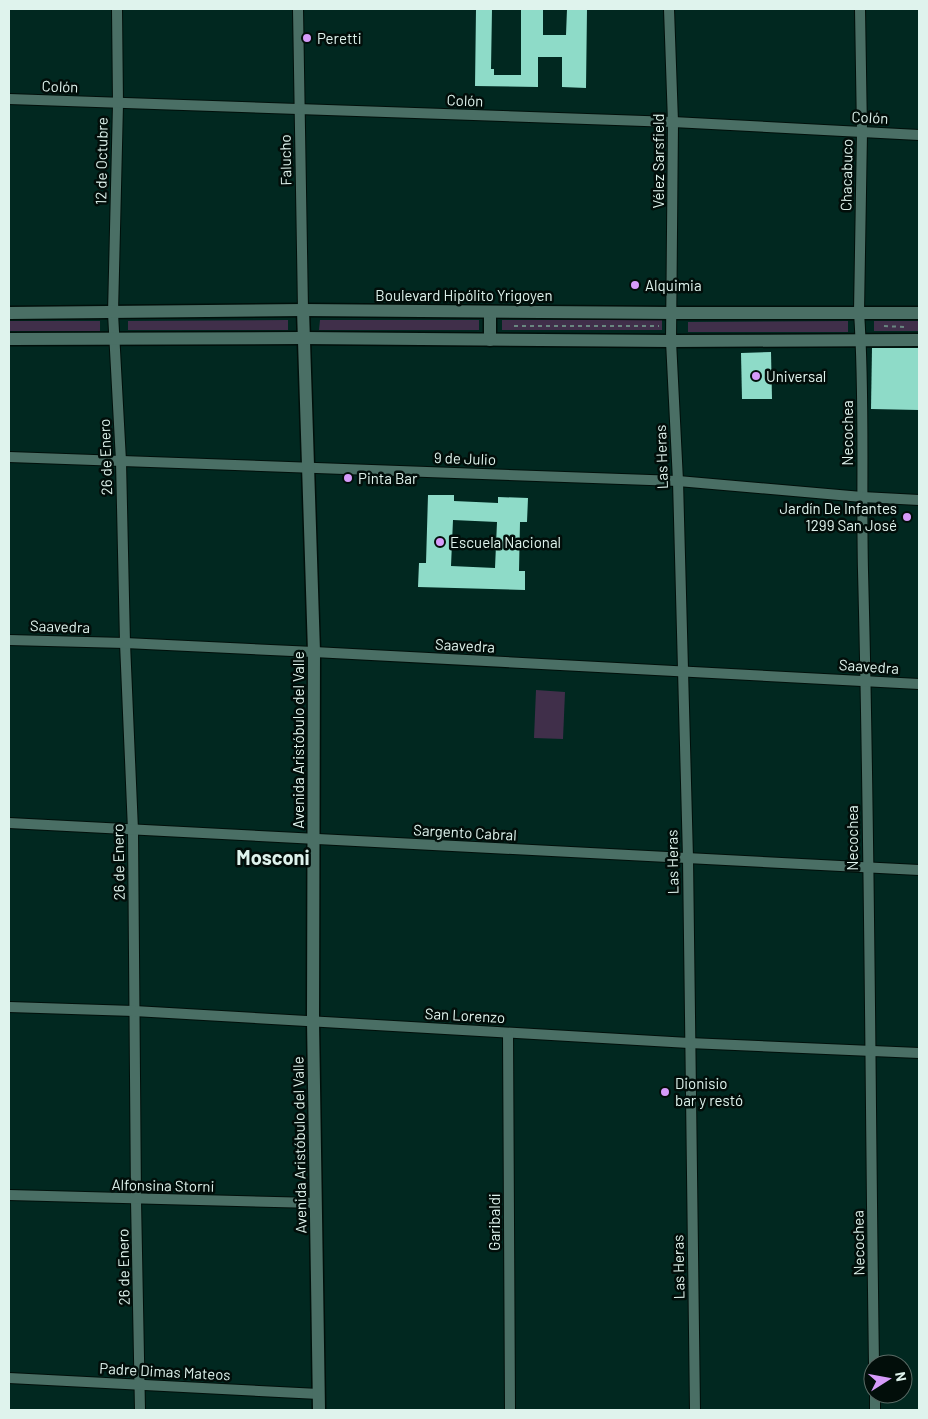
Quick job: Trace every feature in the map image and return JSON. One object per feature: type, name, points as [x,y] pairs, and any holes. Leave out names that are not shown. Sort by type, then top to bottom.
[{"type":"main road","name":"Boulevard Hipólito Yrigoyen","points":[[9,313],[303,310],[919,313]]},
{"type":"main road","name":"Avenida Aristóbulo del Valle","points":[[303,310],[314,652],[314,1021],[319,1410]]},
{"type":"main road","points":[[490,312],[490,340]]},
{"type":"main road","points":[[9,339],[919,340]]},
{"type":"street","name":"12 de Octubre","points":[[113,313],[118,104],[116,9]]},
{"type":"street","name":"Falucho","points":[[298,9],[303,310]]},
{"type":"street","name":"Vélez Sarsfield","points":[[669,9],[673,122],[672,313]]},
{"type":"street","name":"Chacabuco","points":[[859,312],[862,132],[860,9]]},
{"type":"street","name":"Colón","points":[[9,99],[673,122],[919,136]]},
{"type":"street","name":"Necochea","points":[[859,312],[862,340],[862,497],[874,1354]]},
{"type":"street","name":"26 de Enero","points":[[113,313],[121,461],[125,643],[133,830],[140,1410]]},
{"type":"street","name":"Las Heras","points":[[672,313],[671,341],[678,481],[688,858],[694,1410]]},
{"type":"street","name":"9 de Julio","points":[[9,457],[678,481],[919,500]]},
{"type":"street","name":"Saavedra","points":[[9,640],[125,643],[314,652],[919,684]]},
{"type":"street","name":"Sargento Cabral","points":[[9,823],[919,870]]},
{"type":"street","name":"San Lorenzo","points":[[9,1007],[314,1021],[689,1043],[919,1053]]},
{"type":"street","name":"Garibaldi","points":[[508,1033],[510,1410]]},
{"type":"street","name":"Alfonsina Storni","points":[[9,1195],[136,1200],[316,1203]]},
{"type":"street","name":"Padre Dimas Mateos","points":[[9,1378],[319,1394]]},
{"type":"path","points":[[880,326],[909,327]]},
{"type":"shaded area","points":[[288,320],[288,330],[128,330],[128,321]]},
{"type":"shaded area","points":[[320,320],[479,320],[479,330],[319,330]]},
{"type":"shaded area","points":[[502,320],[662,320],[662,330],[502,330]]},
{"type":"shaded area","points":[[9,321],[100,321],[100,331],[9,331]]},
{"type":"shaded area","points":[[848,321],[848,332],[688,332],[688,322]]},
{"type":"shaded area","points":[[874,321],[919,321],[919,331],[874,331]]},
{"type":"shaded area","points":[[536,690],[565,692],[563,739],[534,738]]},
{"type":"building","points":[[476,9],[492,9],[491,69],[494,69],[494,75],[521,75],[521,9],[543,9],[543,35],[566,35],[567,9],[587,9],[586,88],[562,87],[562,57],[538,57],[538,87],[475,86]]},
{"type":"building","points":[[872,348],[919,348],[919,410],[871,409]]},
{"type":"building","name":"Universal","points":[[771,352],[772,399],[742,399],[741,353]]},
{"type":"building","name":"Escuela Nacional","points":[[428,495],[454,495],[454,501],[498,503],[498,497],[528,498],[527,522],[520,522],[519,571],[525,571],[525,590],[418,587],[419,563],[426,563]],"holes":[[[453,520],[497,522],[495,568],[451,566]]]},
{"type":"place","name":"Peretti","points":[[307,38]]},
{"type":"place","name":"Alquimia","points":[[635,285]]},
{"type":"place","name":"Universal","points":[[756,376]]},
{"type":"place","name":"Pinta Bar","points":[[348,478]]},
{"type":"place","name":"Jardín De Infantes 1299 San José","points":[[907,517]]},
{"type":"place","name":"Escuela Nacional","points":[[440,542]]},
{"type":"place","name":"Dionisio bar y restó","points":[[665,1092]]},
{"type":"district","name":"Mosconi","points":[[273,857]]}]
